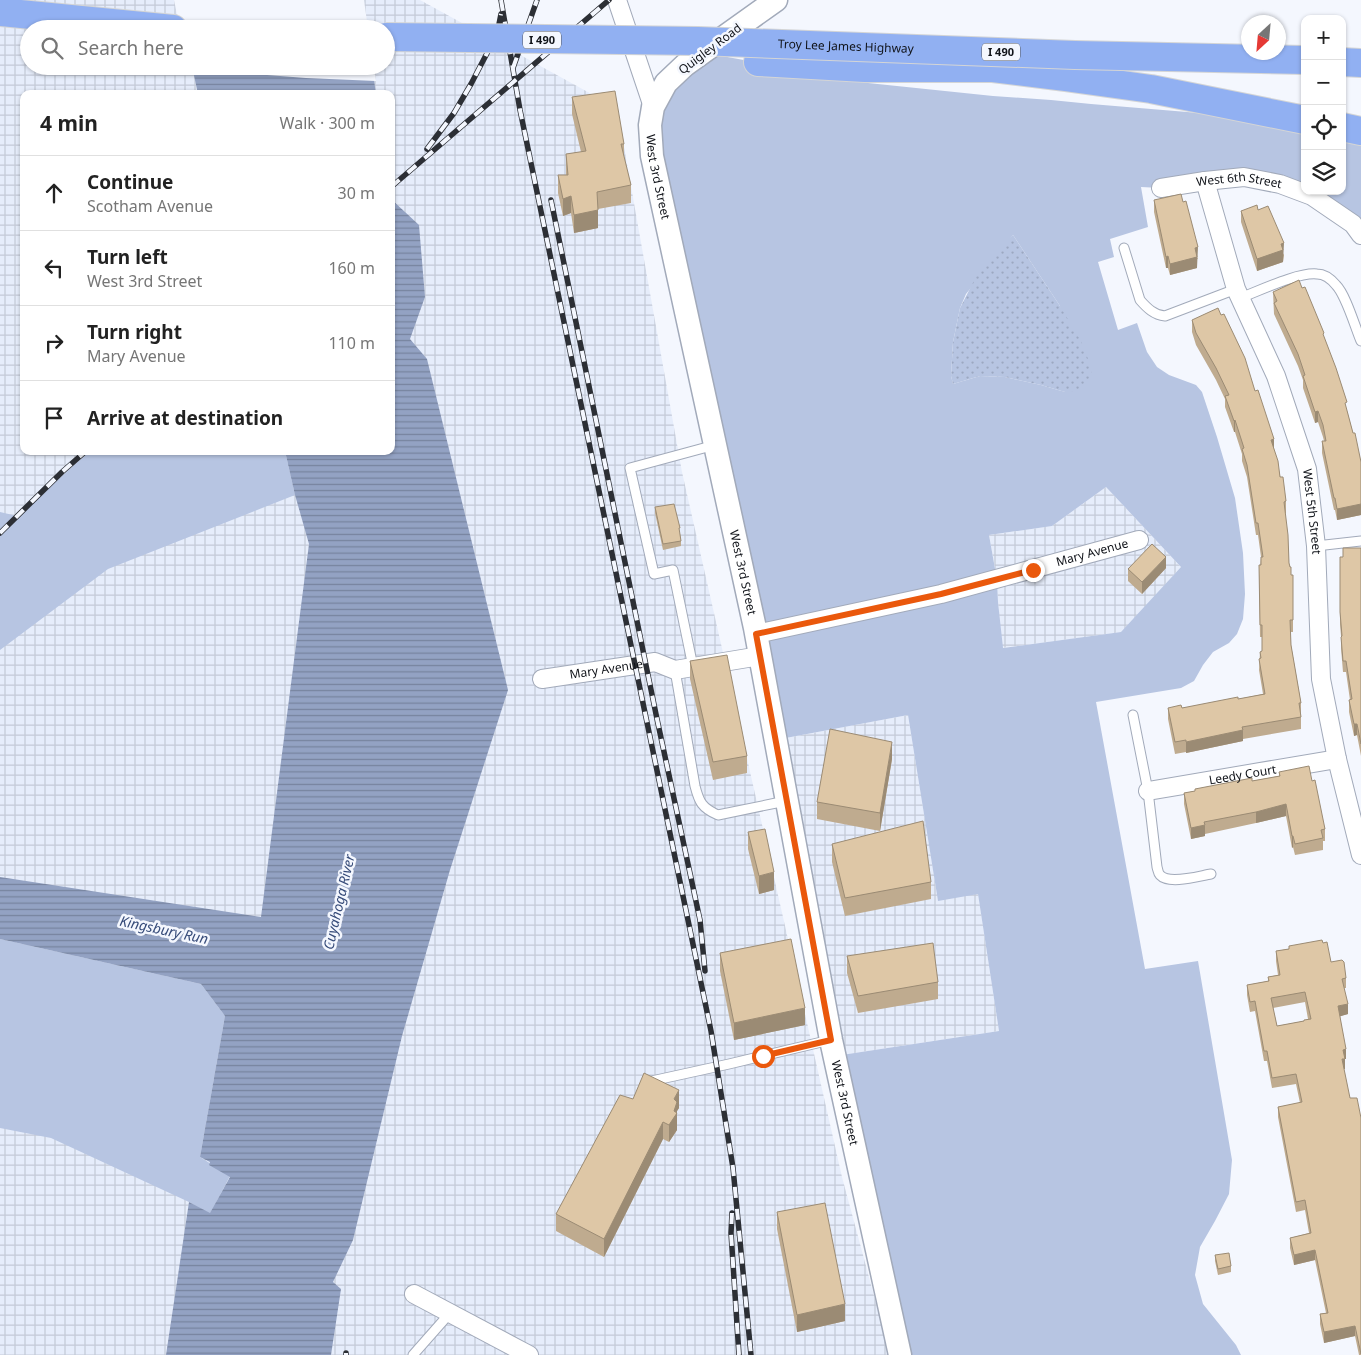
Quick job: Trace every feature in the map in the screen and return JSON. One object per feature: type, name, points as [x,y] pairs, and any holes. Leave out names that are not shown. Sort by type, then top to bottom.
[{"type":"highway","points":[[0,12],[81,20]]},
{"type":"highway","name":"Troy Lee James Highway","points":[[395,37],[698,41],[1301,60]]},
{"type":"highway","points":[[698,41],[758,62],[865,68],[993,68],[1151,89],[1301,119]]},
{"type":"highway","points":[[1346,62],[1361,63]]},
{"type":"highway","points":[[1346,128],[1361,131]]},
{"type":"street","name":"West 3rd Street","points":[[617,0],[654,107],[650,125],[652,156],[758,645],[831,1040],[900,1355]]},
{"type":"street","name":"Quigley Road","points":[[654,107],[666,83],[685,65],[776,0]]},
{"type":"street","name":"West 6th Street","points":[[1161,188],[1244,177],[1280,184],[1312,196],[1352,224],[1361,235]]},
{"type":"street","name":"West 5th Street","points":[[1205,181],[1238,293],[1276,376],[1307,468],[1316,546],[1321,679],[1337,759],[1361,855]]},
{"type":"street","name":"Mary Avenue","points":[[542,679],[655,662],[675,670],[693,667],[758,645],[1138,540]]},
{"type":"street","name":"Leedy Court","points":[[1148,790],[1337,759]]},
{"type":"street","points":[[414,1294],[529,1355]]},
{"type":"lane","points":[[1124,248],[1140,300],[1146,307],[1158,315],[1165,316],[1238,293],[1302,276],[1317,274],[1328,277],[1338,286],[1361,341]]},
{"type":"lane","points":[[693,667],[673,570],[654,574],[630,468],[715,445]]},
{"type":"lane","points":[[1316,546],[1361,541]]},
{"type":"lane","points":[[675,670],[699,801],[709,811],[718,816],[786,801]]},
{"type":"lane","points":[[1134,715],[1148,790],[1157,867],[1160,875],[1166,879],[1177,880],[1211,874]]},
{"type":"lane","points":[[645,1082],[831,1040]]},
{"type":"lane","points":[[412,1355],[450,1313]]},
{"type":"shaded area","points":[[0,0],[420,0],[617,108],[682,472],[842,1177],[890,1355],[0,1355]]},
{"type":"shaded area","points":[[714,45],[722,56],[868,83],[993,96],[1211,114],[1301,125],[1301,195],[1346,195],[1346,129],[1361,131],[1361,235],[1280,184],[1141,187],[1148,227],[1110,239],[1114,257],[1098,262],[1118,330],[1137,323],[1147,352],[1157,367],[1169,375],[1196,385],[1202,392],[1235,498],[1243,553],[1245,594],[1243,619],[1237,634],[1229,643],[1213,652],[1194,681],[1181,688],[1096,702],[1145,969],[1198,961],[1232,1160],[1229,1194],[1200,1247],[1195,1275],[1203,1304],[1236,1345],[1241,1355],[900,1355],[835,1056],[999,1031],[978,894],[938,901],[908,715],[775,740],[652,156],[666,83]],"holes":[[[1013,235],[1060,306],[1065,392],[1005,377],[980,376],[953,384],[951,376],[953,342],[960,308],[966,294]],[[1106,487],[1181,567],[1121,632],[1003,648],[997,580],[989,535],[1052,526]]]},
{"type":"shaded area","points":[[1013,235],[1081,341],[1092,369],[1089,383],[1082,390],[1065,392],[1005,377],[980,376],[953,384],[951,376],[953,342],[960,308],[981,267]]},
{"type":"shaded area","points":[[86,455],[286,455],[295,495],[108,569],[0,650],[0,512],[17,516]]},
{"type":"shaded area","points":[[1106,487],[1181,567],[1122,632],[1002,648],[997,580],[989,535],[1052,526]]},
{"type":"shaded area","points":[[908,715],[938,900],[978,893],[999,1031],[835,1056],[775,740]]},
{"type":"shaded area","points":[[0,939],[201,984],[225,1016],[200,1157],[230,1176],[210,1214],[189,1202],[51,1138],[0,1128]]},
{"type":"water","points":[[194,75],[373,75],[375,90],[197,90]]},
{"type":"water","points":[[395,203],[419,225],[425,297],[410,339],[427,359],[508,690],[450,870],[402,1036],[353,1240],[333,1282],[341,1289],[331,1355],[166,1355],[189,1202],[210,1213],[230,1177],[209,1165],[210,1162],[200,1157],[225,1016],[201,984],[0,939],[0,877],[261,917],[309,544],[286,455],[395,455]]},
{"type":"pier","points":[[174,0],[364,0],[367,20],[178,20]]},
{"type":"pier","points":[[267,75],[375,75],[376,81]]},
{"type":"building","points":[[615,91],[624,144],[621,144],[631,185],[597,192],[598,210],[574,215],[571,196],[563,199],[558,175],[568,175],[566,154],[586,151],[572,97]]},
{"type":"building","points":[[1181,194],[1183,202],[1186,201],[1198,247],[1195,248],[1197,257],[1170,264],[1168,256],[1166,257],[1154,200]]},
{"type":"building","points":[[1257,205],[1258,210],[1268,206],[1284,243],[1281,244],[1283,250],[1257,259],[1241,211]]},
{"type":"building","points":[[1299,280],[1302,288],[1305,287],[1324,333],[1347,402],[1345,403],[1353,433],[1355,433],[1361,462],[1361,504],[1337,509],[1322,441],[1326,441],[1323,425],[1318,411],[1315,412],[1298,354],[1274,303],[1277,301],[1273,292]]},
{"type":"building","points":[[1218,308],[1221,315],[1224,314],[1245,358],[1255,391],[1258,390],[1274,439],[1271,440],[1278,461],[1280,477],[1283,477],[1289,563],[1291,575],[1293,575],[1293,620],[1290,620],[1291,645],[1301,703],[1299,703],[1301,717],[1242,727],[1243,730],[1186,742],[1186,740],[1175,742],[1168,708],[1181,705],[1182,708],[1238,697],[1238,699],[1265,694],[1259,659],[1261,658],[1260,652],[1262,651],[1262,625],[1260,625],[1259,565],[1261,565],[1261,557],[1263,557],[1247,465],[1242,449],[1244,448],[1225,396],[1229,395],[1196,333],[1192,320]]},
{"type":"building","points":[[674,504],[681,541],[663,544],[655,507]]},
{"type":"building","points":[[1152,544],[1166,557],[1142,582],[1128,569]]},
{"type":"building","points":[[1343,548],[1361,548],[1361,744],[1349,700],[1352,699],[1346,661],[1343,661],[1340,612],[1340,557],[1343,557]]},
{"type":"building","points":[[727,655],[747,756],[713,762],[690,661]]},
{"type":"building","points":[[830,729],[892,742],[880,813],[817,802]]},
{"type":"building","points":[[1309,766],[1312,781],[1315,780],[1325,829],[1321,830],[1323,838],[1295,844],[1286,804],[1204,822],[1205,825],[1191,828],[1184,793],[1195,791],[1195,789],[1252,778],[1252,781],[1280,776],[1279,772]]},
{"type":"building","points":[[923,821],[931,882],[845,898],[832,844]]},
{"type":"building","points":[[765,829],[774,872],[759,876],[748,832]]},
{"type":"building","points":[[791,939],[805,1008],[734,1023],[720,953]]},
{"type":"building","points":[[1322,940],[1323,943],[1327,942],[1331,962],[1342,960],[1344,962],[1346,978],[1342,979],[1348,1004],[1338,1006],[1346,1049],[1343,1050],[1345,1059],[1342,1059],[1350,1098],[1357,1098],[1361,1118],[1361,1354],[1355,1326],[1324,1332],[1320,1314],[1328,1313],[1315,1250],[1294,1255],[1290,1238],[1311,1233],[1305,1200],[1296,1202],[1278,1107],[1302,1102],[1296,1074],[1272,1078],[1267,1051],[1264,1051],[1255,1001],[1250,1002],[1247,985],[1269,981],[1268,977],[1280,975],[1276,951],[1289,949],[1289,946]],"holes":[[[1305,992],[1311,1019],[1277,1026],[1271,998]]]},
{"type":"building","points":[[933,943],[938,982],[858,996],[847,956]]},
{"type":"building","points":[[644,1073],[679,1090],[674,1099],[677,1102],[674,1111],[677,1113],[669,1125],[663,1122],[604,1239],[556,1214],[620,1095],[633,1099]]},
{"type":"building","points":[[825,1203],[845,1304],[797,1315],[777,1212]]},
{"type":"building","points":[[1229,1253],[1231,1266],[1218,1269],[1215,1255]]},
{"type":"railway","points":[[501,0],[520,110],[711,1031],[733,1168],[751,1355]]},
{"type":"railway","points":[[513,68],[537,0]]},
{"type":"railway","points":[[395,184],[609,0]]},
{"type":"railway","points":[[427,149],[454,113],[471,84],[497,34],[501,14]]},
{"type":"railway","points":[[551,200],[700,920],[705,971]]},
{"type":"railway","points":[[0,533],[81,455]]},
{"type":"railway","points":[[732,1213],[731,1233],[739,1355]]},
{"type":"route","points":[[763,1056],[831,1040],[756,634],[941,594],[1033,570]]},
{"type":"water label","name":"Cuyahoga River","points":[[339,902]]},
{"type":"water label","name":"Kingsbury Run","points":[[164,930]]}]
